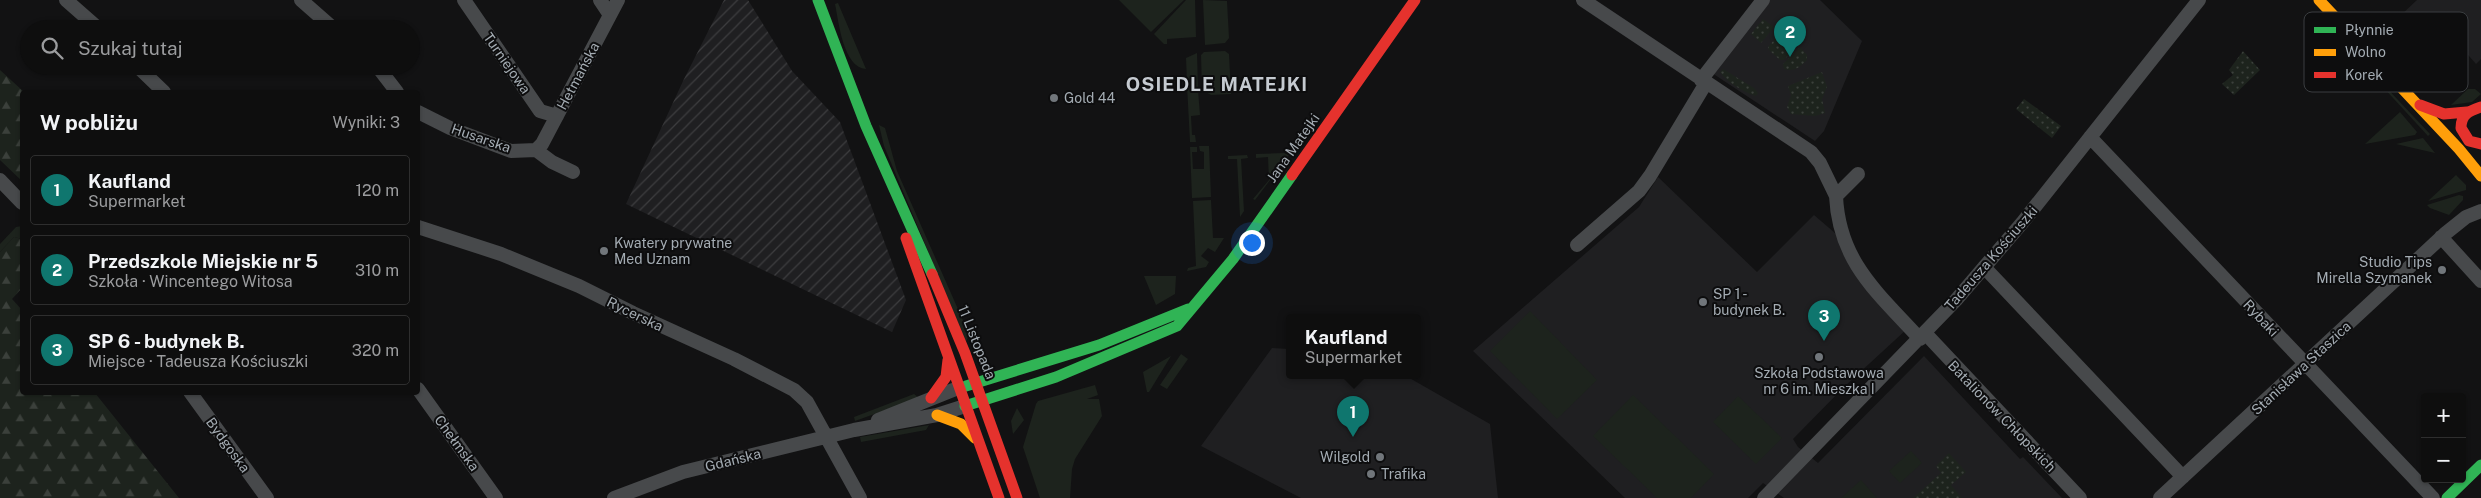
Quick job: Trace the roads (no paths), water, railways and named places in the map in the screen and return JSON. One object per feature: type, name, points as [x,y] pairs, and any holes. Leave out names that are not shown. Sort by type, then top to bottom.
[{"type":"street","points":[[66,0],[88,20]]},
{"type":"street","points":[[301,0],[324,20]]},
{"type":"street","name":"Turniejowa","points":[[464,0],[540,111],[557,116]]},
{"type":"street","points":[[600,0],[610,15]]},
{"type":"street","name":"Hetmańska","points":[[536,150],[542,144],[618,0]]},
{"type":"street","name":"11 Listopada","points":[[818,0],[851,81],[866,126],[898,200],[918,239],[966,353],[1017,498]]},
{"type":"street","name":"Jana Matejki","points":[[983,400],[1056,377],[1158,337],[1177,326],[1189,309],[1217,280],[1238,252],[1415,0]]},
{"type":"street","name":"Batalionów Chłopskich","points":[[1583,0],[1703,82],[1811,152],[1820,163],[1836,199],[1841,232],[1859,272],[2080,498]]},
{"type":"street","points":[[1577,246],[1639,191],[1650,176],[1703,82],[1763,0]]},
{"type":"street","name":"Tadeusza Kościuszki","points":[[1764,498],[1922,336],[1984,267],[2199,0]]},
{"type":"street","points":[[2320,0],[2331,12]]},
{"type":"street","points":[[146,75],[162,90]]},
{"type":"street","points":[[384,75],[395,90]]},
{"type":"street","points":[[2405,92],[2481,176]]},
{"type":"street","points":[[2414,102],[2444,114],[2476,107]]},
{"type":"street","points":[[2476,107],[2460,123],[2481,158]]},
{"type":"street","name":"Husarska","points":[[420,113],[450,128],[511,151],[536,150]]},
{"type":"street","points":[[2438,127],[2472,141]]},
{"type":"street","name":"Rybaki","points":[[2090,137],[2433,498]]},
{"type":"street","points":[[536,150],[552,162],[573,172]]},
{"type":"street","points":[[1836,199],[1858,174]]},
{"type":"street","points":[[0,180],[20,201]]},
{"type":"street","name":"11 Listopada","points":[[898,200],[907,243],[999,498]]},
{"type":"street","name":"Stanisława Staszica","points":[[2160,498],[2441,237],[2466,217],[2481,211]]},
{"type":"street","name":"Rycerska","points":[[420,227],[535,267],[734,358],[794,390],[802,396],[860,498]]},
{"type":"street","points":[[2441,237],[2481,281]]},
{"type":"street","points":[[1984,267],[2183,477]]},
{"type":"street","name":"Jana Matejki","points":[[958,388],[1099,345],[1189,309]]},
{"type":"street","points":[[966,353],[976,364],[1006,373]]},
{"type":"street","points":[[931,398],[946,377],[948,359]]},
{"type":"street","name":"Gdańska","points":[[854,430],[958,388]]},
{"type":"street","name":"Chełmska","points":[[420,391],[496,498]]},
{"type":"street","points":[[995,434],[1000,405],[1012,391]]},
{"type":"street","name":"Bydgoska","points":[[192,395],[266,498]]},
{"type":"street","name":"Gdańska","points":[[614,498],[683,472],[854,430],[937,415],[983,400]]},
{"type":"street","points":[[937,415],[961,424],[968,429],[977,441]]},
{"type":"street","points":[[2447,498],[2481,465]]},
{"type":"place","name":"Przedszkole Miejskie nr 5","points":[[1790,57]]},
{"type":"place","name":"Gold 44","points":[[1054,98]]},
{"type":"place","name":"Kwatery prywatne Med Uznam","points":[[604,251]]},
{"type":"place","name":"Studio Tips Mirella Szymanek","points":[[2442,270]]},
{"type":"place","name":"SP 1 - budynek B.","points":[[1703,302]]},
{"type":"place","name":"SP 6 - budynek B.","points":[[1824,341]]},
{"type":"place","name":"Szkoła Podstawowa nr 6 im. Mieszka I","points":[[1819,357]]},
{"type":"place","name":"Kaufland","points":[[1353,437]]},
{"type":"place","name":"Wilgold","points":[[1380,457]]},
{"type":"place","name":"Trafika","points":[[1371,474]]},
{"type":"district","name":"OSIEDLE MATEJKI","points":[[1217,84]]}]
